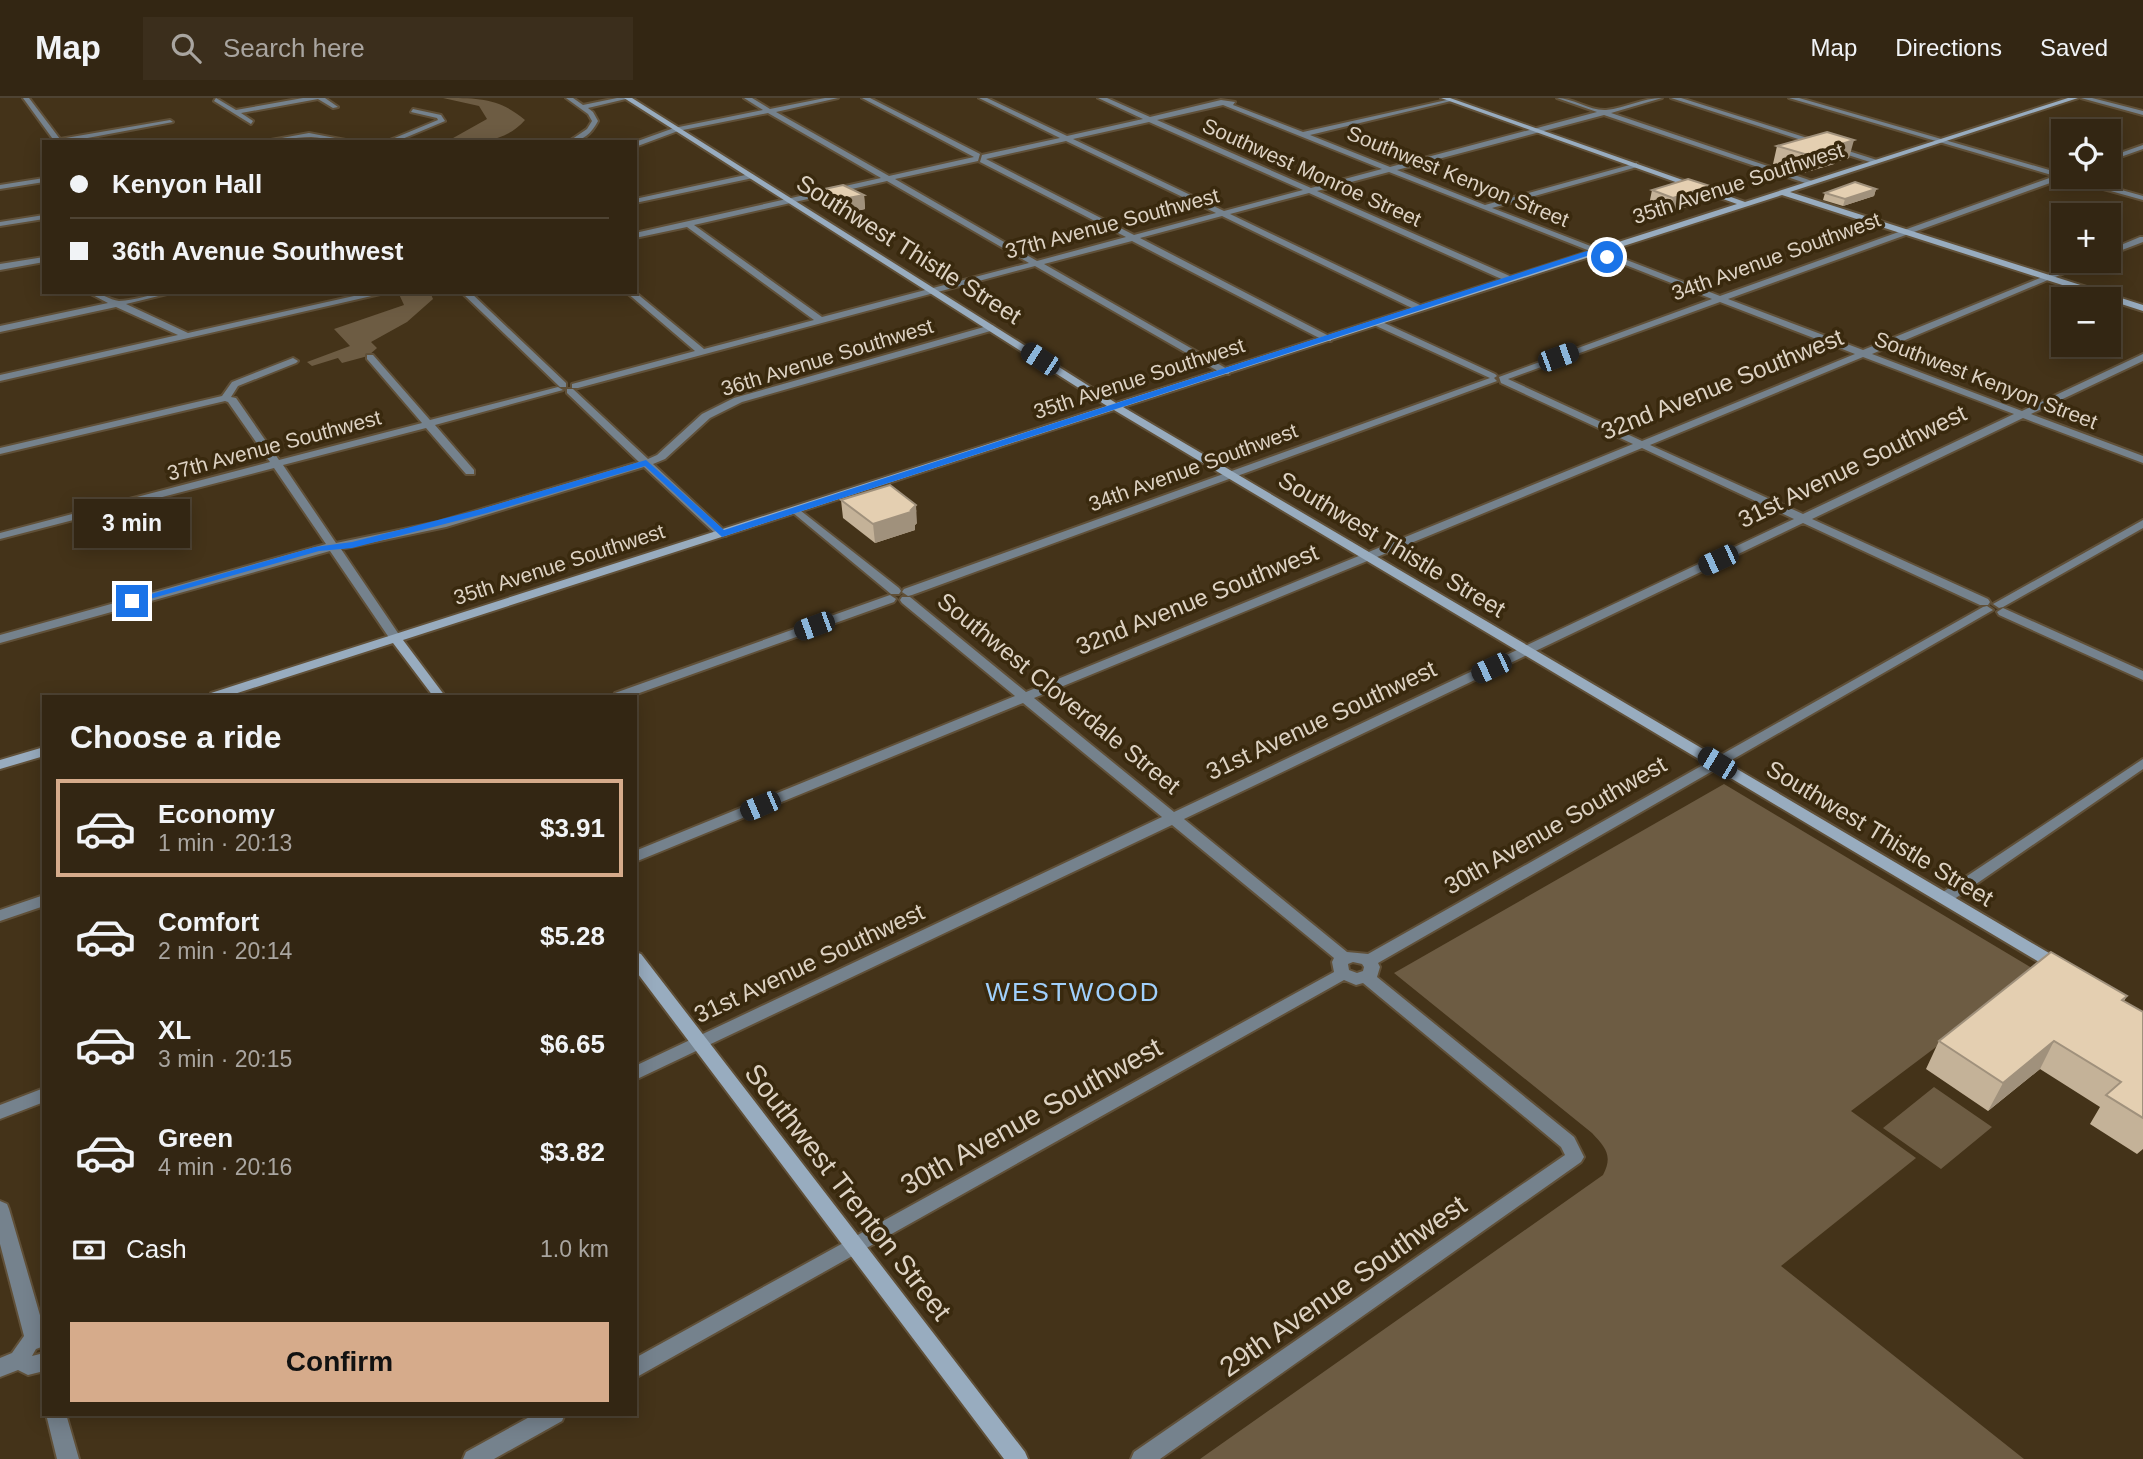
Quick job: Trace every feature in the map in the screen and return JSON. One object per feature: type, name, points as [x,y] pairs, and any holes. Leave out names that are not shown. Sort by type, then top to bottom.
[{"type":"main road","name":"Southwest Thistle Street","points":[[627,98],[1115,407],[2073,974]]},
{"type":"main road","name":"35th Avenue Southwest","points":[[219,695],[2075,98]]},
{"type":"main road","points":[[1446,99],[1744,204]]},
{"type":"main road","points":[[1782,192],[2143,309]]},
{"type":"main road","points":[[396,639],[438,695]]},
{"type":"main road","points":[[0,765],[42,752]]},
{"type":"main road","name":"Southwest Trenton Street","points":[[637,961],[1017,1459]]},
{"type":"street","points":[[26,98],[57,140]]},
{"type":"street","points":[[234,112],[318,98],[335,107]]},
{"type":"street","points":[[569,98],[594,117],[594,124],[574,140]]},
{"type":"street","points":[[581,107],[627,98]]},
{"type":"street","points":[[747,98],[1227,372]]},
{"type":"street","points":[[637,144],[676,129],[835,98]]},
{"type":"street","points":[[865,98],[1328,339]]},
{"type":"street","points":[[982,98],[1419,309]]},
{"type":"street","name":"Southwest Monroe Street","points":[[1101,98],[1509,279]]},
{"type":"street","points":[[637,236],[1247,98]]},
{"type":"street","points":[[1560,98],[1811,182]]},
{"type":"street","name":"37th Avenue Southwest","points":[[0,536],[1659,98]]},
{"type":"street","points":[[1674,98],[1876,161]]},
{"type":"street","points":[[1795,98],[2051,172]]},
{"type":"street","points":[[2084,98],[2143,113]]},
{"type":"street","points":[[1305,134],[1446,99]]},
{"type":"street","points":[[216,100],[251,122]]},
{"type":"street","name":"Southwest Kenyon Street","points":[[1225,101],[1593,251],[2143,460]]},
{"type":"street","points":[[393,140],[442,121],[439,116],[413,111]]},
{"type":"street","points":[[64,140],[170,122]]},
{"type":"street","points":[[276,140],[309,135],[340,140]]},
{"type":"street","points":[[2121,155],[2143,147]]},
{"type":"street","points":[[1486,207],[1634,165]]},
{"type":"street","points":[[637,201],[750,176]]},
{"type":"street","points":[[0,187],[42,180]]},
{"type":"street","name":"34th Avenue Southwest","points":[[623,695],[2051,181]]},
{"type":"street","points":[[2111,189],[2143,198]]},
{"type":"street","points":[[0,224],[42,218]]},
{"type":"street","points":[[688,224],[820,320]]},
{"type":"street","points":[[2121,248],[2143,239]]},
{"type":"street","points":[[0,267],[42,260]]},
{"type":"street","points":[[24,264],[42,271]]},
{"type":"street","name":"32nd Avenue Southwest","points":[[637,856],[2060,273]]},
{"type":"street","points":[[96,294],[187,337]]},
{"type":"street","points":[[0,329],[161,294]]},
{"type":"street","points":[[0,378],[376,294]]},
{"type":"street","points":[[467,294],[722,534]]},
{"type":"street","points":[[632,294],[701,351]]},
{"type":"street","points":[[1377,323],[2143,676]]},
{"type":"street","name":"36th Avenue Southwest","points":[[0,639],[332,547],[352,545],[484,511],[646,463],[662,457],[706,416],[738,400],[991,328]]},
{"type":"street","points":[[370,357],[470,472]]},
{"type":"street","name":"31st Avenue Southwest","points":[[637,1073],[2143,357]]},
{"type":"street","points":[[225,398],[235,384],[293,361]]},
{"type":"street","points":[[0,451],[225,398],[232,400],[396,639]]},
{"type":"street","name":"Southwest Cloverdale Street","points":[[796,510],[1175,818],[1344,966]]},
{"type":"street","name":"30th Avenue Southwest","points":[[1367,969],[1717,763],[2143,523]]},
{"type":"street","points":[[1945,898],[2143,763]]},
{"type":"street","points":[[0,916],[42,902]]},
{"type":"street","points":[[1344,966],[1356,979],[1367,969]]},
{"type":"street","name":"30th Avenue Southwest","points":[[637,1368],[856,1247],[1344,966]]},
{"type":"street","name":"29th Avenue Southwest","points":[[1142,1459],[1575,1157],[1568,1142],[1367,969]]},
{"type":"street","points":[[0,1112],[42,1095]]},
{"type":"street","points":[[0,1209],[39,1338],[24,1348],[20,1359],[0,1368]]},
{"type":"street","points":[[20,1359],[28,1366],[42,1365]]},
{"type":"street","points":[[57,1416],[68,1459]]},
{"type":"street","points":[[474,1459],[551,1416]]},
{"type":"shaded area","points":[[443,98],[467,98],[497,103],[525,120],[508,134],[498,138],[450,140],[487,119],[479,106]]},
{"type":"shaded area","points":[[399,294],[431,294],[433,299],[407,322],[371,342],[377,348],[368,356],[342,363],[338,358],[312,366],[307,362],[350,346],[334,329],[404,305]]},
{"type":"shaded area","points":[[1724,784],[2037,971],[1851,1111],[1916,1158],[1781,1266],[2024,1459],[1200,1459],[1603,1175],[1606,1168],[1606,1152],[1592,1133],[1394,973]]},
{"type":"shaded area","points":[[1934,1087],[1992,1127],[1941,1169],[1883,1128]]},
{"type":"building","points":[[1827,132],[1854,140],[1808,155],[1777,146]]},
{"type":"building","points":[[1688,179],[1710,186],[1673,198],[1652,190]]},
{"type":"building","points":[[1855,182],[1876,189],[1845,199],[1825,193]]},
{"type":"building","points":[[843,185],[864,195],[838,200],[820,190]]},
{"type":"building","points":[[890,485],[916,505],[911,510],[914,511],[873,524],[841,500]]},
{"type":"building","points":[[2051,952],[2127,996],[2122,1000],[2143,1012],[2143,1118],[2106,1095],[2121,1082],[2054,1041],[2003,1083],[1939,1041]]},
{"type":"district","name":"WESTWOOD","points":[[1073,992]]},
{"type":"route","points":[[132,601],[318,549],[352,545],[484,511],[646,463],[722,534],[1593,251],[1607,257]]}]
